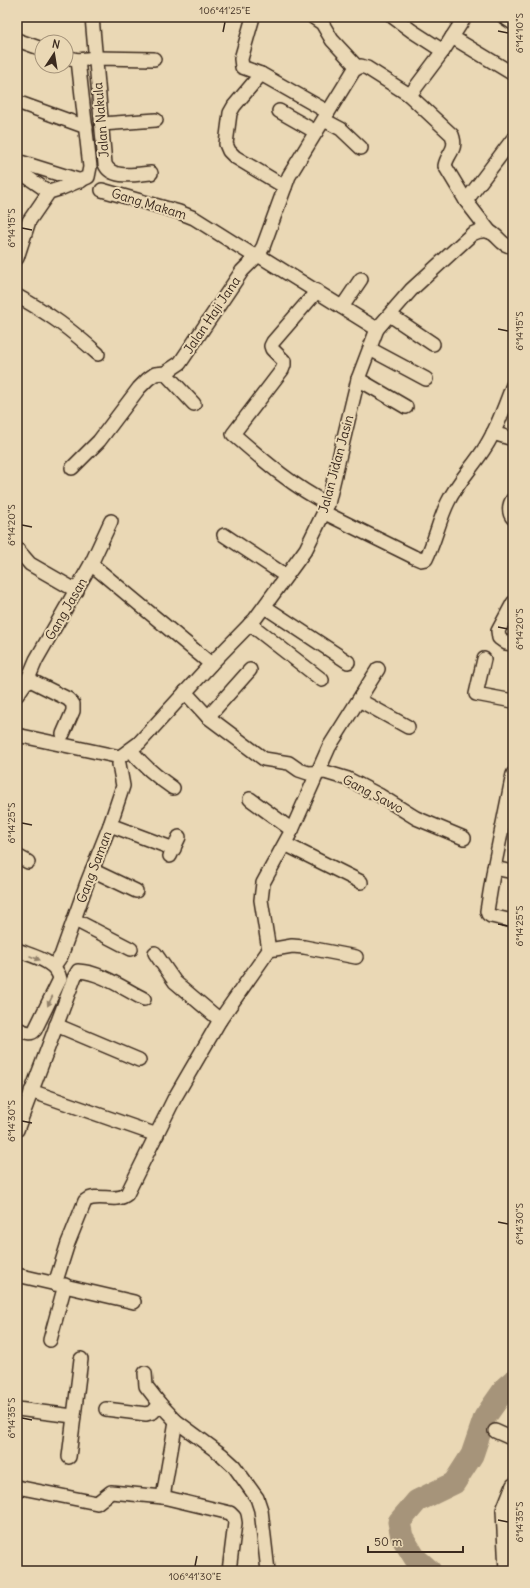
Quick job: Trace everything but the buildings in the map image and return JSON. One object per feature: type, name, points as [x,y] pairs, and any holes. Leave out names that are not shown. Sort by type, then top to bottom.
[{"type":"street","points":[[17,258],[21,230],[49,192],[88,178],[90,167],[86,127],[83,59],[92,17]]},
{"type":"street","points":[[252,17],[241,59],[242,67],[261,74],[326,116],[361,148]]},
{"type":"street","points":[[313,17],[322,23],[332,40],[357,67],[361,66],[367,68],[408,94],[452,135],[455,142],[454,147],[445,166],[466,201],[490,232],[496,235],[504,244],[509,247],[513,246]]},
{"type":"street","points":[[393,17],[443,51]]},
{"type":"street","points":[[408,94],[413,91],[443,51],[465,17]]},
{"type":"street","points":[[504,17],[513,23]]},
{"type":"street","points":[[452,37],[513,74]]},
{"type":"street","points":[[17,40],[34,46]]},
{"type":"street","points":[[83,59],[154,59]]},
{"type":"street","name":"Jalan Nakula","points":[[83,59],[102,124],[105,164],[107,170],[117,174],[151,173]]},
{"type":"street","name":"Jalan Haji Jana","points":[[72,468],[100,441],[148,379],[155,374],[165,373],[180,363],[233,283],[242,271],[257,256],[263,247],[289,176],[357,67]]},
{"type":"street","points":[[261,74],[234,106],[230,113],[226,144],[229,151],[235,157],[285,187]]},
{"type":"street","points":[[17,102],[86,127]]},
{"type":"street","points":[[279,111],[316,132]]},
{"type":"street","points":[[102,124],[156,120]]},
{"type":"street","points":[[466,201],[513,139]]},
{"type":"street","points":[[17,161],[81,181]]},
{"type":"street","points":[[17,170],[49,192]]},
{"type":"street","name":"Gang Makam","points":[[102,190],[180,212],[194,218],[317,291],[377,329]]},
{"type":"street","name":"Jalan Jidan Jasin","points":[[124,757],[265,607],[306,549],[326,508],[358,380],[377,329],[411,290],[472,234],[483,231],[490,232]]},
{"type":"street","points":[[342,307],[360,279]]},
{"type":"street","points":[[317,291],[273,342],[271,346],[272,350],[284,361],[282,370],[233,434],[281,475],[326,508],[421,560],[426,559],[438,525],[459,481],[481,453],[493,433],[513,384]]},
{"type":"street","points":[[17,296],[56,319],[98,354]]},
{"type":"street","points":[[390,315],[433,344]]},
{"type":"street","points":[[370,348],[426,379]]},
{"type":"street","points":[[165,373],[194,404]]},
{"type":"street","points":[[358,380],[406,406]]},
{"type":"street","points":[[493,433],[513,439]]},
{"type":"street","points":[[513,499],[509,509],[513,518]]},
{"type":"street","name":"Gang Jasan","points":[[17,695],[77,591],[111,521]]},
{"type":"street","points":[[224,535],[286,576]]},
{"type":"street","points":[[17,549],[30,564],[77,591]]},
{"type":"street","points":[[91,564],[211,664]]},
{"type":"street","points":[[513,603],[498,631],[499,638],[506,643],[513,644]]},
{"type":"street","points":[[265,607],[348,662]]},
{"type":"street","points":[[250,624],[322,680]]},
{"type":"street","points":[[484,659],[476,694],[513,701]]},
{"type":"street","points":[[269,950],[264,927],[261,900],[261,889],[267,873],[292,830],[329,747],[378,669]]},
{"type":"street","points":[[208,717],[250,670]]},
{"type":"street","points":[[28,678],[68,699],[73,704],[73,711],[64,734]]},
{"type":"street","name":"Gang Sawo","points":[[185,692],[208,717],[264,759],[287,762],[303,772],[325,772],[348,780],[379,795],[416,818],[464,838]]},
{"type":"street","points":[[359,700],[408,727]]},
{"type":"street","points":[[17,735],[124,757],[140,762],[153,774],[174,788]]},
{"type":"street","name":"Gang Saman","points":[[54,966],[61,956],[110,825],[123,786],[124,757]]},
{"type":"street","points":[[513,774],[509,815],[494,868],[487,911],[488,914],[513,921]]},
{"type":"street","points":[[250,799],[292,830]]},
{"type":"street","points":[[110,825],[172,853],[179,837]]},
{"type":"street","points":[[285,844],[361,882]]},
{"type":"street","points":[[494,868],[513,872]]},
{"type":"street","points":[[92,870],[136,891]]},
{"type":"street","points":[[74,920],[130,949]]},
{"type":"street","points":[[50,1340],[68,1243],[85,1201],[90,1197],[123,1198],[127,1194],[174,1099],[220,1020],[269,950],[292,946],[356,957]]},
{"type":"street","points":[[17,950],[54,966],[59,973],[60,979],[35,1030],[29,1034],[17,1029]]},
{"type":"street","points":[[155,953],[175,982],[220,1020]]},
{"type":"street","points":[[17,1130],[78,971],[101,977],[144,1000]]},
{"type":"street","points":[[56,1025],[139,1060]]},
{"type":"street","points":[[31,1091],[157,1135]]},
{"type":"street","points":[[17,1275],[134,1302]]},
{"type":"street","points":[[69,1457],[81,1359]]},
{"type":"street","points":[[145,1373],[146,1386],[160,1404],[176,1421],[222,1455],[234,1466],[257,1498],[261,1510],[268,1571]]},
{"type":"street","points":[[106,1409],[146,1414],[153,1412],[160,1404]]},
{"type":"street","points":[[17,1409],[73,1416]]},
{"type":"street","points":[[163,1497],[176,1421]]},
{"type":"street","points":[[495,1431],[513,1438]]},
{"type":"street","points":[[506,1571],[508,1511],[513,1485]]},
{"type":"street","points":[[17,1487],[97,1503],[111,1492],[163,1497],[230,1514],[234,1517],[235,1523],[229,1571]]},
{"type":"waterway","points":[[430,1571],[415,1558],[402,1537],[399,1522],[417,1501],[454,1483],[472,1455],[485,1417],[506,1387],[513,1381]]}]
